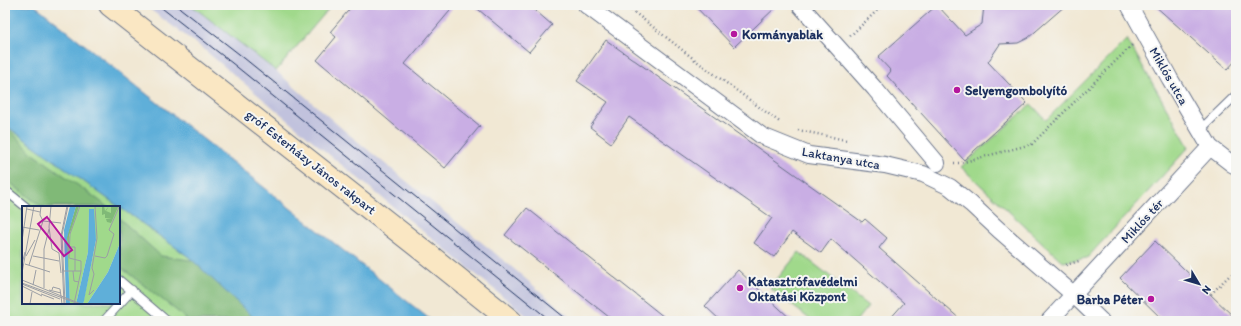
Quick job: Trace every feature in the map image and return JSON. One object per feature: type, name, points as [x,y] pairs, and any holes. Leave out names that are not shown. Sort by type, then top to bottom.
[{"type":"main road","name":"gróf Esterházy János rakpart","points":[[110,5],[511,321]]},
{"type":"street","name":"Laktanya utca","points":[[586,5],[762,136],[809,156],[885,165],[908,170],[923,174],[950,187],[1073,294],[1101,321]]},
{"type":"street","points":[[800,5],[875,89],[937,163]]},
{"type":"street","name":"Miklós utca","points":[[1129,5],[1210,147]]},
{"type":"street","name":"Miklós tér","points":[[1049,321],[1210,147]]},
{"type":"street","points":[[1210,147],[1236,166]]},
{"type":"lane","points":[[1200,130],[1236,95]]},
{"type":"lane","points":[[5,190],[25,206]]},
{"type":"lane","points":[[120,281],[167,321]]},
{"type":"lane","points":[[120,303],[132,290]]},
{"type":"lane","points":[[104,321],[119,304]]},
{"type":"path","points":[[625,5],[699,63],[786,127]]},
{"type":"path","points":[[838,47],[883,5]]},
{"type":"path","points":[[937,163],[960,163],[1032,144],[1144,33]]},
{"type":"path","points":[[794,129],[852,142]]},
{"type":"path","points":[[1210,294],[1231,274]]},
{"type":"shaded area","points":[[144,5],[191,5],[276,71],[346,132],[507,263],[575,321],[533,321],[326,152],[201,47]]},
{"type":"green space","points":[[191,5],[332,5],[276,71]]},
{"type":"green space","points":[[1127,39],[1189,147],[1087,258],[1063,262],[961,167],[1031,104],[1046,120]]},
{"type":"green space","points":[[5,125],[118,206],[22,206],[22,304],[120,304],[120,208],[189,257],[257,321],[5,321]]},
{"type":"green space","points":[[5,125],[31,152],[106,206],[41,206],[5,179]]},
{"type":"green space","points":[[120,219],[161,256],[233,266],[279,321],[188,321],[120,267]]},
{"type":"green space","points":[[799,252],[868,306],[856,321],[812,321],[770,288]]},
{"type":"water","points":[[5,5],[34,5],[432,321],[257,321],[189,257],[120,208],[120,206],[118,206],[5,125]]},
{"type":"building","points":[[353,5],[455,5],[405,64],[480,126],[445,168],[317,60],[336,37],[330,32]]},
{"type":"building","points":[[473,5],[529,5],[552,25],[529,52]]},
{"type":"building","name":"Kormányablak","points":[[694,5],[778,5],[734,47]]},
{"type":"building","name":"Selyemgombolyító","points":[[937,5],[965,35],[982,24],[984,5],[1066,5],[1028,38],[1018,43],[1000,44],[988,62],[1027,103],[964,160],[887,76],[891,71],[878,57]]},
{"type":"building","points":[[1154,5],[1236,5],[1236,60],[1227,70]]},
{"type":"building","points":[[606,40],[862,222],[865,219],[887,238],[879,248],[962,321],[888,321],[904,303],[831,239],[821,253],[792,232],[774,257],[754,243],[772,218],[629,117],[611,143],[590,127],[608,102],[577,81]]},
{"type":"building","points":[[527,208],[669,321],[614,321],[505,235]]},
{"type":"building","points":[[1155,241],[1236,319],[1236,321],[1164,321],[1120,278]]},
{"type":"building","name":"Katasztrófavédelmi Oktatási Központ","points":[[738,270],[793,321],[721,321],[705,306]]},
{"type":"tram line","points":[[158,5],[551,321]]},
{"type":"tram line","points":[[176,5],[239,54],[569,321]]},
{"type":"place","name":"Kormányablak","points":[[734,34]]},
{"type":"place","name":"Selyemgombolyító","points":[[957,90]]},
{"type":"place","name":"Katasztrófavédelmi Oktatási Központ","points":[[740,288]]},
{"type":"place","name":"Barba Péter","points":[[1151,299]]}]
